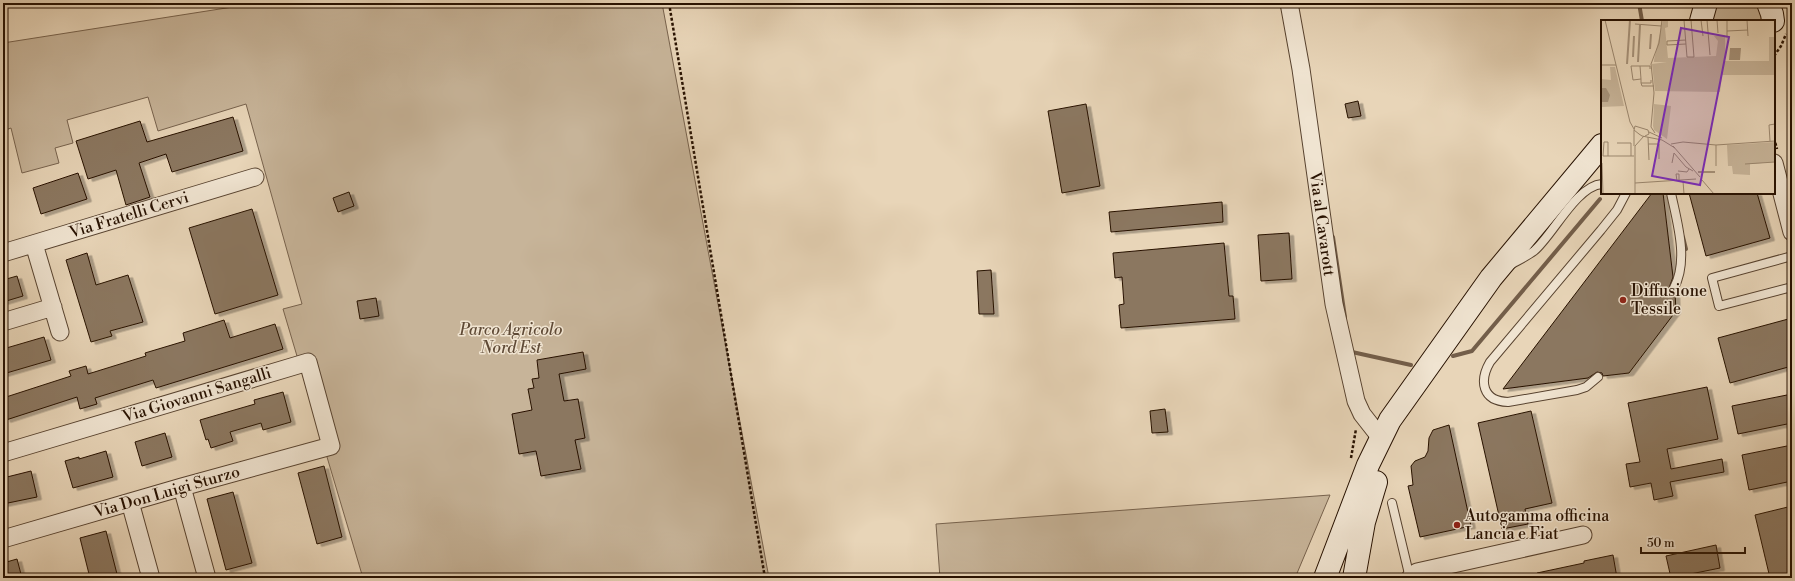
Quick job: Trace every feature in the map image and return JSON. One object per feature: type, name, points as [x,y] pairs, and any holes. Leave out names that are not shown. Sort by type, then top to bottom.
[{"type":"main road","points":[[1325,578],[1380,437],[1416,382],[1492,278],[1601,146]]},
{"type":"main road","points":[[1354,578],[1364,522],[1381,467],[1394,431],[1416,382]]},
{"type":"street","name":"Via al Cavarott","points":[[1289,3],[1301,69],[1334,304],[1356,401],[1362,414],[1380,437]]},
{"type":"street","points":[[1775,166],[1789,209],[1792,232]]},
{"type":"street","name":"Via Fratelli Cervi","points":[[3,253],[255,177]]},
{"type":"street","points":[[34,244],[60,332]]},
{"type":"street","points":[[3,322],[52,307]]},
{"type":"street","name":"Via Giovanni Sangalli","points":[[3,453],[308,362],[332,446]]},
{"type":"street","name":"Via Don Luigi Sturzo","points":[[3,539],[182,487],[332,446]]},
{"type":"street","points":[[182,487],[207,578]]},
{"type":"street","points":[[130,502],[151,578]]},
{"type":"street","points":[[1410,578],[1417,572],[1583,535]]},
{"type":"lane","points":[[1492,278],[1534,251],[1583,193],[1595,185],[1601,184]]},
{"type":"lane","points":[[1671,194],[1678,233],[1681,264],[1680,277],[1674,288]]},
{"type":"lane","points":[[1598,377],[1586,387],[1577,390],[1508,402],[1500,401],[1486,392],[1483,380],[1484,372],[1490,362],[1617,210],[1622,195]]},
{"type":"lane","points":[[1792,256],[1712,278],[1719,306],[1792,286]]},
{"type":"lane","points":[[1392,503],[1410,578]]},
{"type":"path","points":[[669,3],[766,578]]},
{"type":"green space","name":"Parco Agricolo Nord Est","points":[[258,3],[662,3],[769,578],[363,578],[283,309],[302,304],[246,104],[158,131],[148,97],[67,120],[73,143],[55,148],[59,163],[22,173],[11,128],[3,131],[3,43]]},
{"type":"green space","points":[[1719,3],[1754,3],[1760,9],[1763,20],[1711,20],[1715,8]]},
{"type":"green space","points":[[1330,495],[1295,578],[940,578],[936,524]]},
{"type":"building","points":[[1358,101],[1361,116],[1348,118],[1345,104]]},
{"type":"building","points":[[1086,104],[1100,186],[1062,193],[1048,111]]},
{"type":"building","points":[[233,117],[243,151],[172,172],[166,154],[139,163],[150,197],[126,205],[116,170],[88,179],[76,141],[140,121],[147,142]]},
{"type":"building","points":[[78,173],[87,199],[41,214],[33,188]]},
{"type":"building","points":[[349,192],[354,206],[338,212],[333,198]]},
{"type":"building","name":"Diffusione Tessile","points":[[1651,194],[1663,194],[1673,277],[1669,288],[1670,292],[1675,293],[1676,311],[1629,373],[1603,376],[1602,373],[1597,372],[1588,378],[1503,389]]},
{"type":"building","points":[[1689,194],[1757,194],[1770,238],[1706,256]]},
{"type":"building","points":[[1222,202],[1223,222],[1111,232],[1109,212]]},
{"type":"building","points":[[252,209],[278,295],[215,314],[189,228]]},
{"type":"building","points":[[1289,233],[1292,279],[1261,281],[1258,235]]},
{"type":"building","points":[[1224,243],[1229,296],[1233,296],[1235,319],[1121,328],[1119,305],[1124,304],[1122,277],[1115,278],[1113,253]]},
{"type":"building","points":[[87,253],[96,285],[128,275],[143,322],[110,331],[112,336],[91,342],[66,260]]},
{"type":"building","points":[[991,270],[994,314],[979,314],[977,271]]},
{"type":"building","points":[[17,276],[23,296],[3,302],[3,280]]},
{"type":"building","points":[[376,298],[379,316],[360,319],[357,301]]},
{"type":"building","points":[[1792,318],[1792,366],[1730,383],[1718,338]]},
{"type":"building","points":[[224,320],[230,338],[275,324],[283,349],[156,388],[153,380],[95,398],[97,404],[80,409],[77,397],[6,420],[3,411],[3,398],[71,376],[69,371],[86,366],[88,374],[146,356],[145,353],[185,341],[183,333]]},
{"type":"building","points":[[44,337],[51,360],[3,374],[3,349]]},
{"type":"building","points":[[583,352],[586,369],[559,374],[564,401],[578,399],[585,438],[575,440],[581,469],[541,476],[536,451],[519,454],[512,414],[532,410],[528,389],[534,388],[532,379],[539,378],[537,360]]},
{"type":"building","points":[[1707,387],[1718,439],[1667,449],[1671,469],[1722,459],[1724,472],[1670,482],[1673,496],[1654,500],[1651,483],[1630,487],[1626,464],[1640,462],[1628,403]]},
{"type":"building","points":[[283,392],[291,422],[263,430],[261,423],[230,432],[233,441],[211,448],[208,439],[206,440],[200,420],[255,404],[254,400]]},
{"type":"building","points":[[1792,394],[1792,423],[1738,434],[1732,406]]},
{"type":"building","points":[[1165,409],[1168,432],[1152,433],[1150,411]]},
{"type":"building","points":[[1531,411],[1552,503],[1525,509],[1528,524],[1502,529],[1478,423]]},
{"type":"building","points":[[1449,425],[1471,526],[1420,537],[1408,486],[1413,485],[1411,466],[1415,461],[1425,457],[1428,451],[1429,438],[1433,430]]},
{"type":"building","points":[[165,433],[172,457],[142,466],[135,442]]},
{"type":"building","points":[[1792,445],[1792,481],[1749,490],[1742,455]]},
{"type":"building","points":[[106,451],[113,477],[73,488],[65,461],[79,457],[79,459]]},
{"type":"building","points":[[324,466],[342,537],[317,544],[298,473]]},
{"type":"building","points":[[31,471],[37,497],[3,504],[3,478]]},
{"type":"building","points":[[233,492],[252,563],[226,570],[207,499]]},
{"type":"building","points":[[1792,506],[1792,578],[1770,578],[1755,515]]},
{"type":"building","points":[[106,531],[118,578],[90,578],[80,538]]},
{"type":"building","points":[[1716,545],[1720,568],[1671,578],[1666,556]]},
{"type":"building","points":[[1613,555],[1617,578],[1538,578],[1537,573]]},
{"type":"building","points":[[17,559],[22,578],[3,578],[3,563]]},
{"type":"waterway","points":[[1639,3],[1642,20]]},
{"type":"waterway","points":[[1453,356],[1472,351],[1600,199]]},
{"type":"waterway","points":[[1333,237],[1345,317]]},
{"type":"waterway","points":[[1683,237],[1686,249]]},
{"type":"waterway","points":[[1351,349],[1352,352],[1411,365]]},
{"type":"place","name":"Diffusione Tessile","points":[[1623,300]]},
{"type":"place","name":"Autogamma officina Lancia e Fiat","points":[[1457,525]]}]
